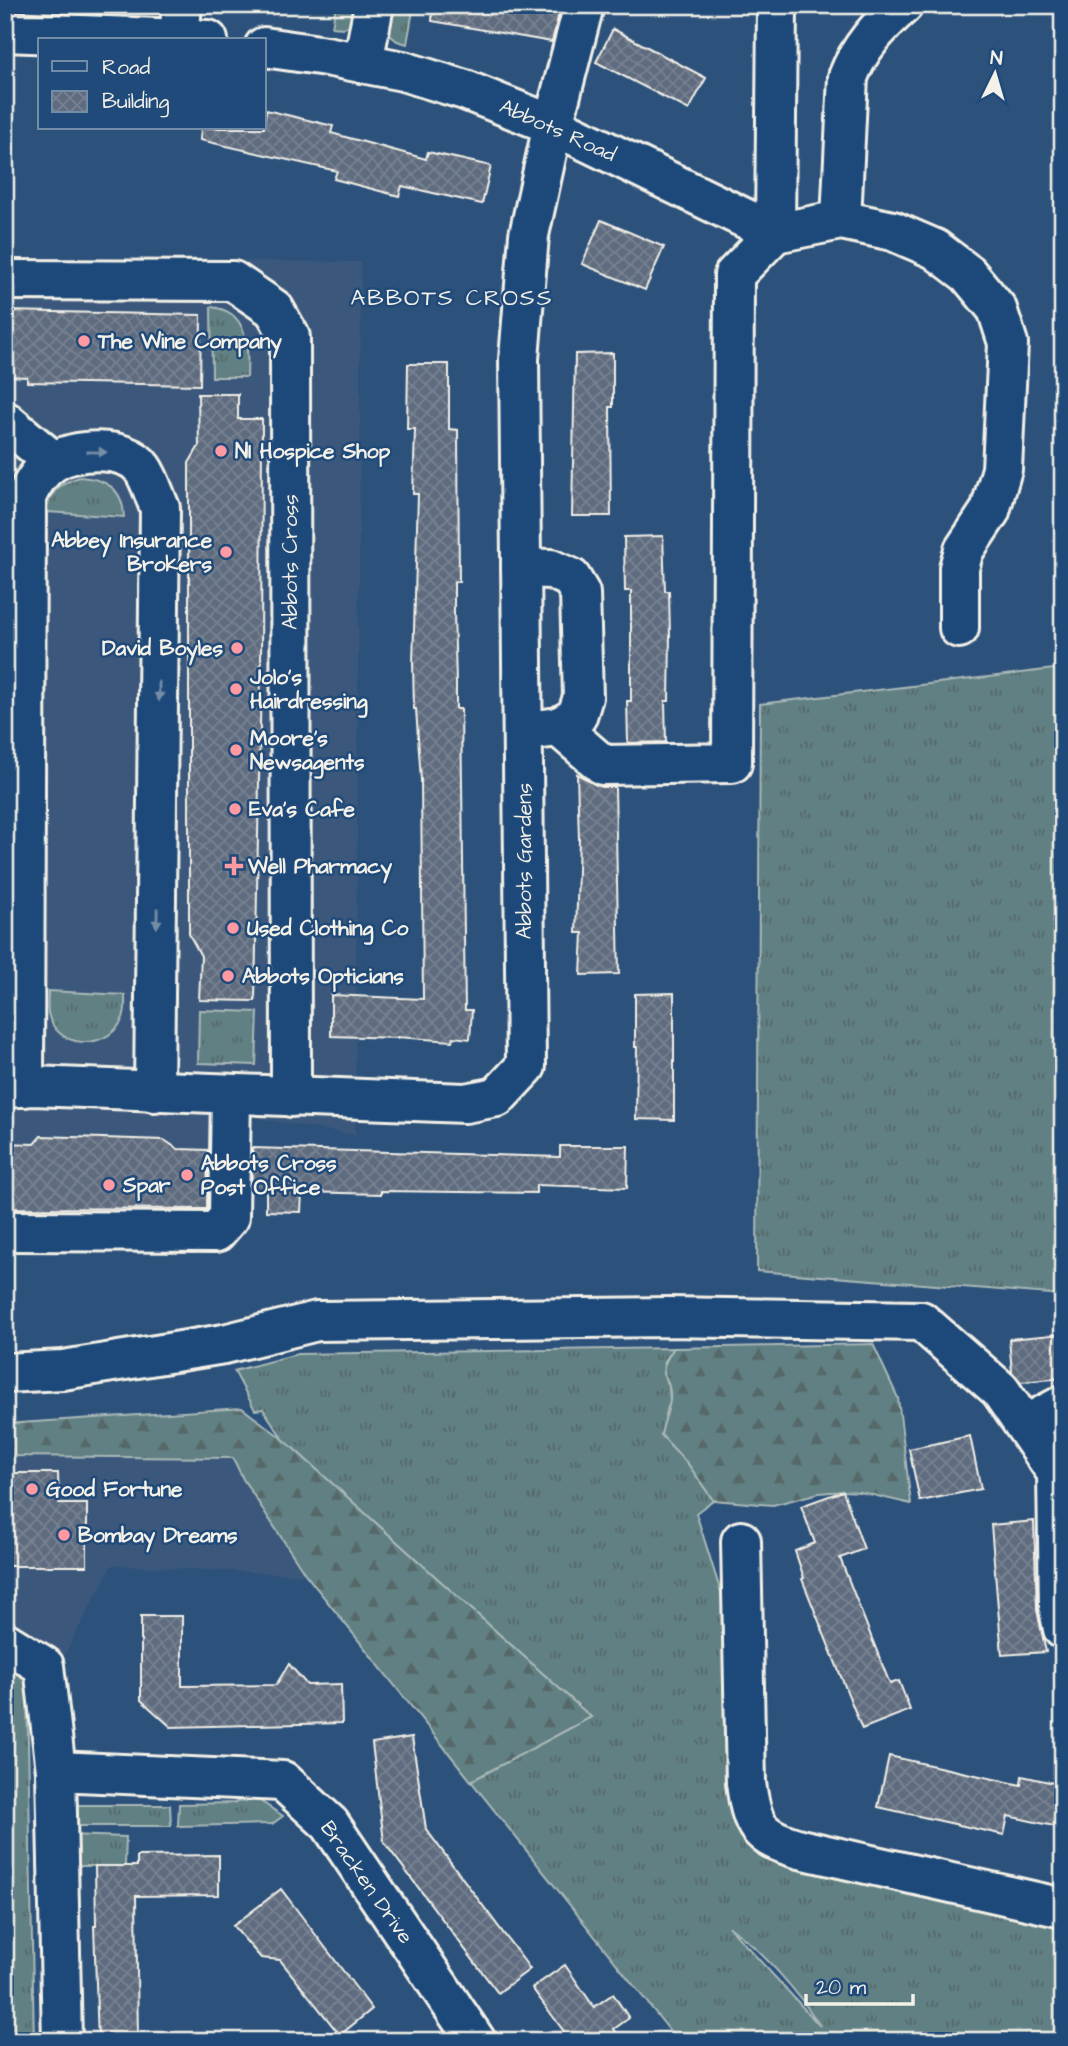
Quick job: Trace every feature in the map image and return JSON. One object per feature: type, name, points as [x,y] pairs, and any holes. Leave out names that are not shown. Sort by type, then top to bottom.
[{"type":"street","points":[[363,63],[374,5]]},
{"type":"street","name":"Abbots Gardens","points":[[14,1087],[465,1103],[497,1097],[526,1066],[541,729],[521,568],[519,359],[529,235],[583,5]]},
{"type":"street","points":[[775,233],[777,5]]},
{"type":"street","points":[[841,220],[848,77],[868,40],[903,5]]},
{"type":"street","points":[[5,32],[49,19],[189,28]]},
{"type":"street","name":"Abbots Road","points":[[266,47],[403,71],[465,90],[553,125],[775,233]]},
{"type":"street","points":[[541,729],[603,765],[732,763],[734,275],[775,233],[841,220],[893,231],[935,249],[968,274],[997,309],[1008,343],[1002,469],[990,511],[964,550],[959,568],[959,628]]},
{"type":"street","name":"Abbots Cross","points":[[5,280],[233,281],[274,309],[290,337],[291,1097]]},
{"type":"street","points":[[5,421],[53,461]]},
{"type":"street","points":[[14,1087],[15,673],[26,497],[34,480],[53,461],[91,450],[122,454],[142,466],[160,508],[154,1092]]},
{"type":"street","points":[[521,568],[551,569],[561,573],[571,578],[580,593],[583,697],[577,716],[541,729]]},
{"type":"street","points":[[5,1231],[216,1232],[229,1217],[231,1095]]},
{"type":"street","points":[[5,1373],[63,1370],[224,1344],[317,1321],[669,1317],[921,1321],[1000,1390],[1057,1473],[1059,1609],[1063,1629]]},
{"type":"street","points":[[1025,1425],[1063,1405]]},
{"type":"street","points":[[741,1541],[746,1783],[756,1826],[775,1842],[800,1849],[1063,1908]]},
{"type":"street","points":[[5,1642],[44,1666],[56,1771],[62,2041]]},
{"type":"street","name":"Bracken Drive","points":[[56,1771],[283,1781],[330,1824],[476,2041]]},
{"type":"shaded area","name":"Abbots Cross","points":[[5,259],[361,262],[355,1135],[233,1114],[226,1252],[5,1246]]},
{"type":"shaded area","points":[[5,1456],[233,1458],[306,1575],[112,1565],[47,1688],[5,1642]]},
{"type":"green space","points":[[336,5],[359,5],[354,23],[344,28],[332,27]]},
{"type":"green space","points":[[389,5],[414,5],[407,44],[397,41],[384,30]]},
{"type":"green space","points":[[211,307],[224,310],[240,323],[246,343],[247,377],[212,377]]},
{"type":"green space","points":[[80,477],[98,480],[111,487],[120,499],[124,517],[47,512],[53,493],[67,482]]},
{"type":"green space","points":[[1063,668],[1063,1295],[757,1271],[760,704]]},
{"type":"green space","points":[[48,991],[125,995],[123,1019],[104,1038],[81,1042],[70,1039],[60,1034],[53,1025],[48,1013]]},
{"type":"green space","points":[[199,1010],[258,1012],[256,1065],[198,1063]]},
{"type":"green space","points":[[873,1344],[898,1398],[911,1504],[860,1492],[843,1491],[819,1493],[773,1505],[713,1500],[688,1464],[661,1435],[670,1401],[669,1385],[664,1371],[674,1348]]},
{"type":"green space","points":[[674,1348],[664,1362],[663,1374],[669,1386],[670,1402],[665,1415],[670,1446],[688,1464],[713,1500],[696,1513],[722,1596],[732,1805],[813,1871],[1062,1926],[1063,2041],[678,2041],[471,1781],[591,1717],[283,1439],[263,1409],[255,1410],[234,1371],[297,1354]],"holes":[[[728,1926],[778,1972],[820,2026]]]},
{"type":"green space","points":[[242,1408],[283,1439],[591,1717],[471,1781],[306,1575],[243,1479],[233,1458],[5,1456],[5,1424]]},
{"type":"green space","points":[[5,1659],[19,1672],[27,1690],[34,2041],[5,2041]]},
{"type":"green space","points":[[245,1799],[260,1801],[283,1816],[272,1824],[178,1826],[179,1804],[234,1803]]},
{"type":"green space","points":[[68,1805],[170,1805],[171,1826],[69,1826]]},
{"type":"green space","points":[[68,1835],[126,1837],[125,1866],[77,1866]]},
{"type":"building","points":[[433,5],[561,5],[552,42],[432,21]]},
{"type":"building","points":[[613,29],[706,78],[689,110],[596,62]]},
{"type":"building","points":[[266,110],[333,126],[331,133],[426,159],[428,152],[491,166],[482,204],[402,186],[399,196],[334,179],[337,171],[200,140],[201,130],[266,130]]},
{"type":"building","points":[[601,220],[664,247],[645,290],[582,264]]},
{"type":"building","points":[[5,311],[201,315],[200,385],[27,382],[27,377],[5,376]]},
{"type":"building","points":[[613,353],[613,407],[610,407],[611,516],[572,516],[575,354]]},
{"type":"building","points":[[408,364],[449,364],[449,429],[458,430],[459,582],[454,582],[456,709],[461,709],[465,1010],[472,1010],[470,1039],[453,1037],[452,1041],[331,1036],[331,995],[423,999],[421,780],[414,709],[413,663],[418,494],[413,494],[415,429],[407,429]]},
{"type":"building","points":[[198,394],[238,394],[238,419],[262,419],[255,1001],[199,1000],[201,956],[189,934],[189,463],[199,446]]},
{"type":"building","points":[[663,536],[665,591],[669,591],[670,636],[669,701],[665,701],[666,742],[628,743],[627,701],[631,701],[631,591],[625,591],[624,537]]},
{"type":"building","points":[[577,774],[602,787],[615,787],[619,974],[581,975],[583,933],[576,933],[579,839]]},
{"type":"building","points":[[674,993],[674,1120],[636,1119],[635,994]]},
{"type":"building","name":"Spar","points":[[41,1136],[164,1140],[178,1149],[208,1150],[207,1209],[5,1208],[5,1143],[34,1144]]},
{"type":"building","points":[[560,1146],[628,1146],[627,1188],[536,1185],[536,1193],[302,1192],[301,1212],[266,1211],[266,1191],[251,1191],[253,1148],[560,1157]]},
{"type":"building","points":[[1063,1334],[1063,1378],[1021,1382],[1012,1372],[1009,1339]]},
{"type":"building","points":[[970,1436],[981,1489],[920,1501],[909,1449]]},
{"type":"building","points":[[5,1473],[58,1473],[59,1504],[87,1504],[87,1566],[5,1566]]},
{"type":"building","points":[[843,1491],[864,1549],[840,1558],[890,1684],[899,1681],[910,1710],[862,1729],[802,1579],[804,1578],[795,1551],[815,1543],[801,1506]]},
{"type":"building","points":[[1034,1521],[1037,1610],[1046,1652],[1002,1655],[991,1525]]},
{"type":"building","points":[[141,1616],[182,1616],[182,1686],[276,1685],[289,1664],[307,1685],[341,1684],[342,1723],[171,1727],[141,1700]]},
{"type":"building","points":[[412,1737],[426,1829],[530,1969],[498,1993],[384,1842],[372,1743]]},
{"type":"building","points":[[889,1756],[1021,1785],[1022,1776],[1063,1785],[1063,1828],[1008,1816],[1004,1835],[878,1807]]},
{"type":"building","points":[[219,1855],[219,1895],[136,1896],[138,2041],[98,2041],[95,1866],[137,1866],[137,1856]]},
{"type":"building","points":[[281,1889],[372,2009],[340,2035],[280,1960],[261,1958],[233,1926]]},
{"type":"building","points":[[565,1965],[594,2007],[613,1994],[629,2018],[614,2029],[622,2041],[571,2041],[532,1988]]},
{"type":"place","name":"The Wine Company","points":[[84,341]]},
{"type":"place","name":"NI Hospice Shop","points":[[221,451]]},
{"type":"place","name":"Abbey Insurance Brokers","points":[[226,552]]},
{"type":"place","name":"David Boyles","points":[[237,648]]},
{"type":"place","name":"Jolo's Hairdressing","points":[[236,689]]},
{"type":"place","name":"Moore's Newsagents","points":[[236,750]]},
{"type":"place","name":"Eva's Cafe","points":[[235,809]]},
{"type":"place","name":"Well Pharmacy","points":[[234,866]]},
{"type":"place","name":"Used Clothing Co","points":[[233,928]]},
{"type":"place","name":"Abbots Opticians","points":[[228,976]]},
{"type":"place","name":"Abbots Cross Post Office","points":[[187,1175]]},
{"type":"place","name":"Spar","points":[[109,1185]]},
{"type":"place","name":"Good Fortune","points":[[32,1489]]},
{"type":"place","name":"Bombay Dreams","points":[[64,1535]]},
{"type":"district","name":"ABBOTS CROSS","points":[[452,297]]}]
